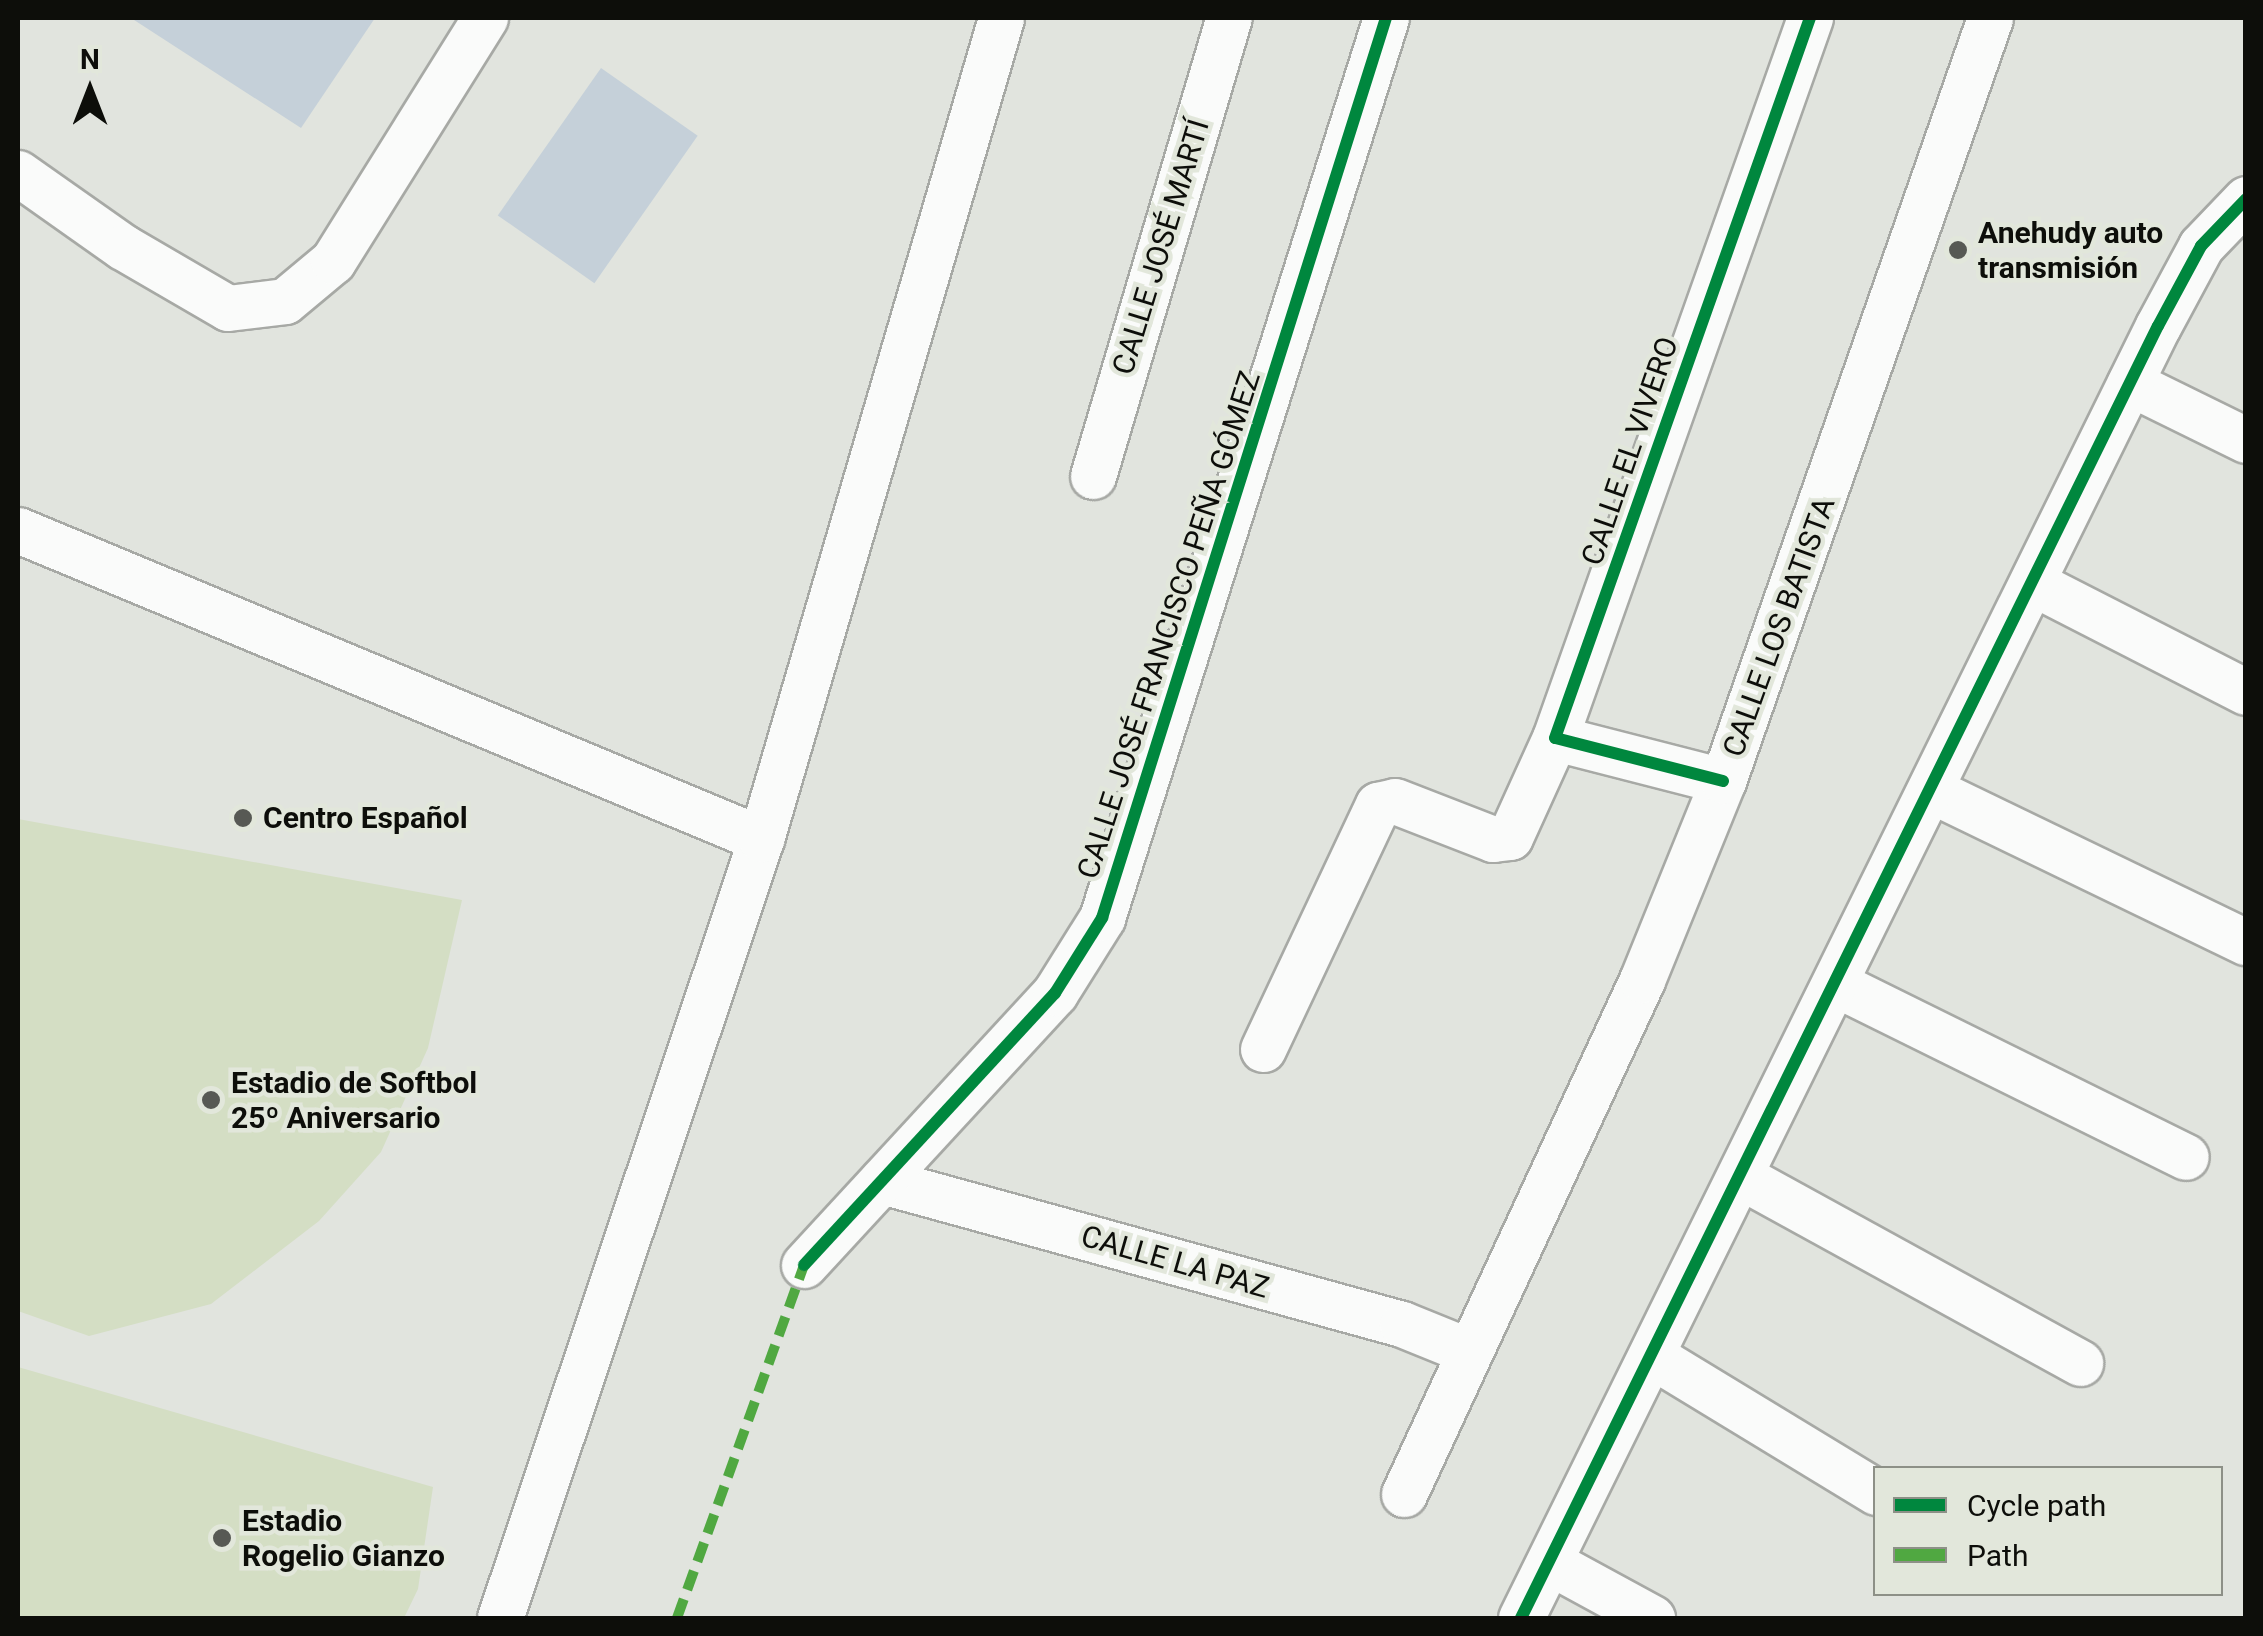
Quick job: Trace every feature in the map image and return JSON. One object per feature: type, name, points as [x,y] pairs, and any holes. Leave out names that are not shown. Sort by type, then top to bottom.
[{"type":"street","points":[[18,173],[123,247],[228,308],[285,301],[333,261],[485,18]]},
{"type":"street","points":[[500,1618],[761,839],[1001,18]]},
{"type":"street","name":"CALLE JOSÉ MARTÍ","points":[[1093,476],[1229,18]]},
{"type":"street","name":"CALLE JOSÉ FRANCISCO PEÑA GÓMEZ","points":[[804,1265],[1054,993],[1102,918],[1386,18]]},
{"type":"street","name":"CALLE EL VIVERO","points":[[1264,1050],[1378,805],[1394,801],[1493,839],[1510,838],[1555,738],[1810,18]]},
{"type":"street","name":"CALLE LOS BATISTA","points":[[1404,1494],[1466,1350],[1642,980],[1723,781],[1990,18]]},
{"type":"street","points":[[1521,1618],[1553,1564],[2130,383],[2201,246],[2246,199]]},
{"type":"street","points":[[2130,383],[2246,440]]},
{"type":"street","points":[[18,530],[761,839]]},
{"type":"street","points":[[2032,582],[2246,692]]},
{"type":"street","points":[[1555,738],[1723,781]]},
{"type":"street","points":[[1932,790],[2246,942]]},
{"type":"street","points":[[1836,984],[2186,1157]]},
{"type":"street","points":[[1742,1177],[2080,1363]]},
{"type":"street","name":"CALLE LA PAZ","points":[[882,1181],[1402,1324],[1466,1350]]},
{"type":"street","points":[[1654,1357],[1873,1490]]},
{"type":"street","points":[[1553,1564],[1652,1618]]},
{"type":"green space","name":"Estadio de Softbol 25º Aniversario","points":[[18,819],[462,900],[428,1048],[381,1152],[319,1221],[211,1304],[89,1336],[18,1311]]},
{"type":"green space","name":"Estadio Rogelio Gianzo","points":[[18,1367],[433,1487],[418,1589],[404,1618],[18,1618]]},
{"type":"building","points":[[131,18],[375,18],[301,128]]},
{"type":"building","points":[[601,68],[698,136],[594,283],[498,215]]},
{"type":"marked path","points":[[677,1618],[804,1265]]},
{"type":"cycle path","points":[[804,1265],[1055,993],[1102,918],[1386,18]]},
{"type":"cycle path","points":[[1723,781],[1555,738],[1810,18]]},
{"type":"cycle path","points":[[1521,1618],[2158,326],[2201,246],[2246,199]]},
{"type":"place","name":"Anehudy auto transmisión","points":[[1958,250]]},
{"type":"place","name":"Centro Español","points":[[243,818]]},
{"type":"place","name":"Estadio de Softbol 25º Aniversario","points":[[211,1100]]},
{"type":"place","name":"Estadio Rogelio Gianzo","points":[[222,1538]]}]
